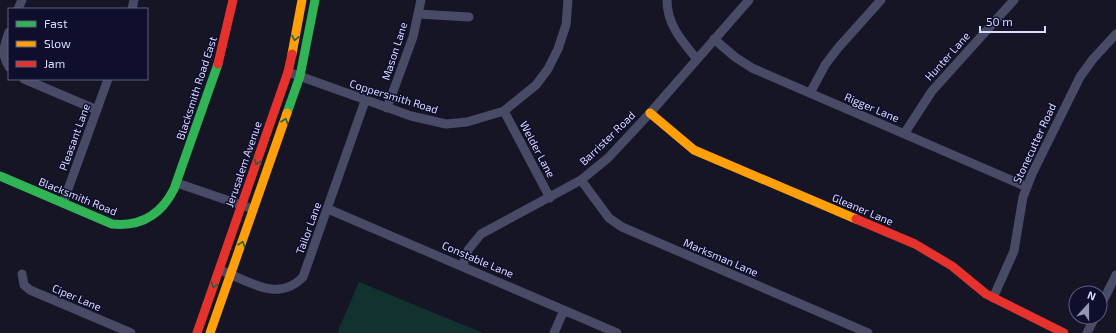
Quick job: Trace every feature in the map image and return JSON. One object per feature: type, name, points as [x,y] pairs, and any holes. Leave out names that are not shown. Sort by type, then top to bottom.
[{"type":"street","name":"Blacksmith Road East","points":[[177,182],[218,66],[233,0]]},
{"type":"street","name":"Jerusalem Avenue","points":[[196,333],[288,72],[302,0]]},
{"type":"street","points":[[210,333],[300,76],[315,0]]},
{"type":"street","name":"Mason Lane","points":[[387,108],[413,37],[421,0]]},
{"type":"street","name":"Coppersmith Road","points":[[288,72],[365,101],[428,121],[446,124],[467,122],[504,111],[536,85],[548,69],[558,49],[566,25],[568,0]]},
{"type":"street","points":[[668,0],[669,16],[674,28],[696,58]]},
{"type":"street","name":"Barrister Road","points":[[463,265],[468,250],[481,234],[581,180],[608,158],[650,113],[696,58],[749,0]]},
{"type":"street","points":[[810,94],[825,65],[838,48],[881,0]]},
{"type":"street","name":"Hunter Lane","points":[[904,134],[932,91],[1014,0]]},
{"type":"street","points":[[418,14],[469,17]]},
{"type":"street","name":"Stonecutter Road","points":[[993,298],[1014,251],[1019,213],[1035,167],[1080,77],[1093,59],[1116,34]]},
{"type":"street","points":[[8,35],[4,45],[4,54],[8,64]]},
{"type":"street","name":"Rigger Lane","points":[[714,39],[735,57],[752,68],[1027,187]]},
{"type":"street","points":[[26,80],[97,110]]},
{"type":"street","name":"Pleasant Lane","points":[[63,203],[108,80]]},
{"type":"street","name":"Tailor Lane","points":[[219,270],[265,288],[280,290],[288,289],[303,277],[365,101]]},
{"type":"street","name":"Welder Lane","points":[[504,111],[550,198]]},
{"type":"street","name":"Gleaner Lane","points":[[650,113],[694,150],[915,244],[952,266],[986,294],[1064,333]]},
{"type":"street","name":"Blacksmith Road","points":[[0,176],[112,224],[132,225],[147,220],[161,211],[177,182]]},
{"type":"street","name":"Marksman Lane","points":[[581,180],[609,218],[622,227],[868,333]]},
{"type":"street","points":[[177,182],[254,209]]},
{"type":"street","name":"Constable Lane","points":[[328,209],[463,265],[617,333]]},
{"type":"street","name":"Ciper Lane","points":[[22,274],[24,285],[30,290],[132,333]]},
{"type":"street","points":[[1108,291],[1116,275]]},
{"type":"street","points":[[554,333],[564,310]]},
{"type":"green space","points":[[359,282],[483,333],[337,333]]},
{"type":"traffic: fast","points":[[287,113],[300,76],[315,0]]},
{"type":"traffic: fast","points":[[0,176],[112,224],[132,223],[149,217],[163,206],[174,189],[218,64]]},
{"type":"traffic: slow","points":[[292,54],[302,0]]},
{"type":"traffic: slow","points":[[210,333],[287,113]]},
{"type":"traffic: slow","points":[[650,113],[694,150],[856,219]]},
{"type":"traffic: jam","points":[[218,64],[233,0]]},
{"type":"traffic: jam","points":[[197,333],[288,72],[292,54]]},
{"type":"traffic: jam","points":[[856,219],[915,244],[952,266],[986,294],[1064,333]]}]
